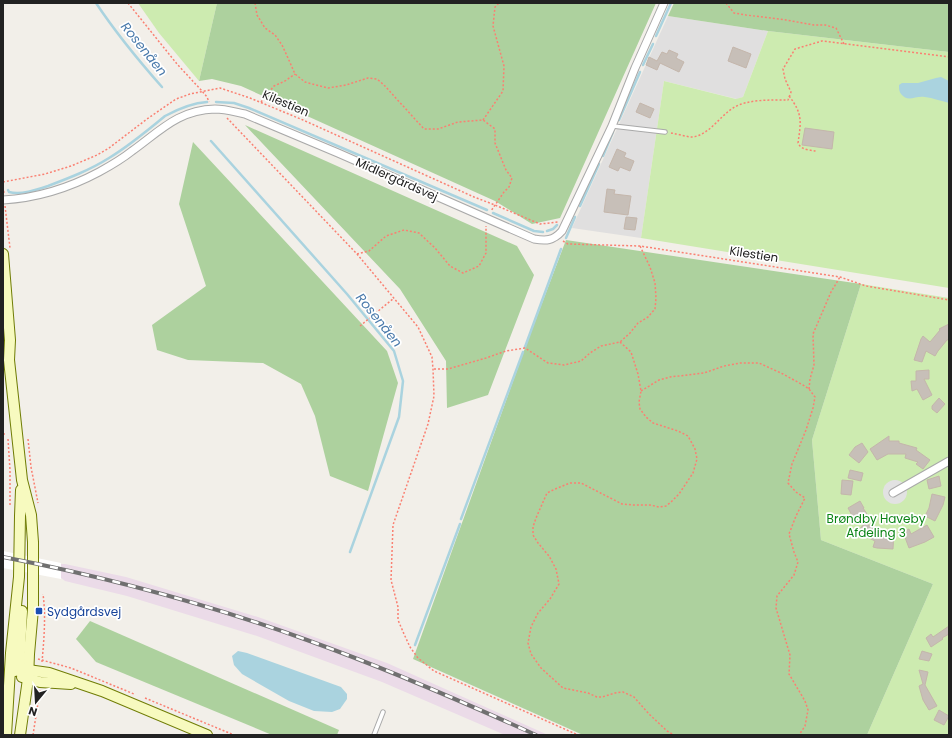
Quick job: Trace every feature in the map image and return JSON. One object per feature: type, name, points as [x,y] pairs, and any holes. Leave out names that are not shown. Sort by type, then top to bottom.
[{"type":"street","points":[[556,237],[562,231],[612,126],[635,68],[664,3]]},
{"type":"street","name":"Midlergårdsvej","points":[[4,200],[33,197],[79,182],[116,162],[176,119],[188,113],[216,109],[229,110],[245,114],[534,239],[543,240],[556,237]]},
{"type":"street","points":[[7,252],[10,340],[9,360]]},
{"type":"street","points":[[3,337],[9,360],[22,480],[31,515],[33,542],[32,609],[21,673],[6,735]]},
{"type":"street","points":[[893,492],[949,461]]},
{"type":"street","points":[[20,735],[23,608],[19,577],[22,480]]},
{"type":"street","points":[[21,673],[40,682],[85,685]]},
{"type":"street","points":[[21,673],[49,673],[85,685],[206,735]]},
{"type":"lane","points":[[612,126],[665,132]]},
{"type":"lane","points":[[374,735],[383,712]]},
{"type":"path","points":[[128,3],[177,64],[207,97],[210,104],[242,133],[357,254],[418,327],[432,357],[434,369],[434,396],[428,424],[393,525],[391,580],[398,607],[398,620],[410,647],[418,658],[434,671],[578,735]]},
{"type":"path","points":[[254,3],[257,15],[265,28],[275,35],[282,45],[295,74],[305,82],[328,88],[346,85],[368,78],[377,79],[424,129],[438,129],[458,122],[483,120],[495,129],[495,143],[506,170],[512,178],[509,187],[486,218],[486,253],[479,266],[463,273],[450,266],[435,248],[419,233],[404,230],[386,236],[370,251],[357,254]]},
{"type":"path","points":[[483,120],[503,91],[504,66],[493,26],[495,7],[499,3]]},
{"type":"path","points":[[726,3],[734,13],[814,25],[825,25],[836,28],[844,44]]},
{"type":"path","points":[[665,132],[692,137],[703,133],[733,108],[746,102],[788,100],[791,92],[785,80],[783,69],[795,49],[822,41],[949,57]]},
{"type":"path","points":[[261,102],[274,86],[295,74]]},
{"type":"path","name":"Kilestien","points":[[3,182],[52,172],[90,158],[115,144],[176,99],[190,94],[220,88],[261,102],[474,197],[540,224],[566,221]]},
{"type":"path","points":[[789,96],[796,105],[800,115],[798,143],[804,149],[816,151]]},
{"type":"path","points":[[3,187],[7,252]]},
{"type":"path","name":"Kilestien","points":[[556,237],[568,244],[640,246],[840,277],[866,286],[949,300]]},
{"type":"path","points":[[434,369],[448,370],[506,351],[525,348],[548,363],[564,365],[581,361],[601,346],[620,342],[630,333],[638,322],[648,317],[655,309],[655,283],[650,267],[640,246]]},
{"type":"path","points":[[809,389],[814,365],[813,334],[831,292],[840,277]]},
{"type":"path","points":[[360,326],[394,298]]},
{"type":"path","points":[[620,342],[631,352],[638,374],[641,391],[638,402],[640,409],[653,423],[678,431],[688,436],[695,449],[697,459],[693,473],[679,494],[666,506],[622,504],[581,483],[570,483],[547,493],[536,518],[533,527],[533,535],[549,556],[556,569],[558,584],[550,599],[538,613],[531,627],[528,643],[531,654],[541,668],[563,688],[588,693],[597,697],[623,692],[634,697],[667,731],[674,735]]},
{"type":"path","points":[[641,391],[659,380],[670,377],[704,373],[724,366],[740,363],[758,363],[783,374],[809,389],[815,397],[806,430],[792,464],[788,483],[796,492],[805,498],[789,534],[798,562],[794,575],[777,596],[776,608],[790,655],[789,674],[805,701],[808,710],[805,726],[799,735]]},
{"type":"path","points":[[3,434],[7,434],[10,470],[10,510]]},
{"type":"path","points":[[28,439],[38,506]]},
{"type":"path","points":[[42,590],[45,610],[45,630],[42,655]]},
{"type":"path","points":[[42,660],[89,674],[234,735]]},
{"type":"path","points":[[33,735],[40,682]]},
{"type":"shaded area","points":[[668,16],[768,31],[743,97],[737,99],[664,81],[641,238],[572,228]]},
{"type":"shaded area","points":[[895,480],[904,483],[907,492],[904,501],[895,504],[886,501],[883,492],[886,483]]},
{"type":"shaded area","points":[[61,564],[126,577],[258,617],[387,663],[548,735],[505,735],[382,682],[257,636],[127,596],[65,581],[60,577]]},
{"type":"green space","points":[[138,3],[217,3],[199,81],[159,33]]},
{"type":"green space","points":[[217,3],[656,3],[560,218],[532,224],[495,201],[241,86],[212,79],[199,81]]},
{"type":"green space","points":[[674,3],[949,3],[949,52],[768,31],[668,16]]},
{"type":"green space","points":[[768,31],[949,52],[949,288],[641,238],[664,81],[736,99],[743,97]]},
{"type":"green space","points":[[245,125],[517,246],[534,275],[488,395],[447,408],[446,361],[400,289]]},
{"type":"green space","points":[[193,142],[387,351],[398,383],[368,491],[330,476],[315,416],[301,384],[263,363],[188,360],[157,350],[152,325],[206,286],[179,204]]},
{"type":"green space","points":[[566,240],[861,284],[812,440],[821,540],[933,584],[867,735],[583,735],[413,659],[525,348]]},
{"type":"green space","name":"Brøndby Haveby Afdeling 3","points":[[861,284],[949,298],[949,735],[867,735],[933,584],[821,540],[812,440]]},
{"type":"green space","points":[[90,621],[339,730],[337,735],[272,735],[96,662],[76,639]]},
{"type":"water","points":[[941,77],[949,81],[949,103],[925,97],[906,98],[899,91],[899,85],[902,83],[918,83]]},
{"type":"water","points":[[238,651],[341,687],[347,694],[347,699],[340,709],[332,712],[314,711],[289,701],[242,674],[234,665],[232,656]]},
{"type":"pier","points":[[3,551],[61,563],[61,579],[3,568]]},
{"type":"building","points":[[733,47],[751,54],[746,68],[728,61]]},
{"type":"building","points":[[669,50],[678,54],[676,58],[684,62],[679,72],[660,63],[657,70],[646,65],[649,57],[657,61],[662,52],[667,54]]},
{"type":"building","points":[[640,103],[654,109],[650,118],[636,112]]},
{"type":"building","points":[[805,128],[834,132],[832,149],[802,145]]},
{"type":"building","points":[[617,149],[626,153],[624,157],[634,161],[630,171],[620,167],[618,171],[609,167]]},
{"type":"building","points":[[607,189],[615,190],[614,194],[631,196],[628,215],[604,212]]},
{"type":"building","points":[[626,217],[637,218],[635,230],[624,229]]},
{"type":"building","points":[[949,324],[949,339],[935,356],[926,351],[922,362],[914,360],[923,336],[930,342],[940,330],[939,329]]},
{"type":"building","points":[[929,370],[929,379],[924,379],[932,395],[923,400],[917,389],[912,391],[911,381],[916,381],[916,371]]},
{"type":"building","points":[[939,398],[945,404],[937,413],[932,409],[932,406]]},
{"type":"building","points":[[889,436],[889,441],[899,441],[899,443],[917,448],[916,450],[930,460],[923,469],[916,464],[918,462],[905,458],[906,454],[888,454],[877,460],[870,449]]},
{"type":"building","points":[[862,443],[868,452],[859,463],[849,455],[855,447]]},
{"type":"building","points":[[850,470],[863,473],[861,481],[848,478]]},
{"type":"building","points":[[939,476],[941,486],[929,489],[927,480]]},
{"type":"building","points":[[842,480],[853,481],[851,495],[841,494]]},
{"type":"building","points":[[932,494],[945,497],[943,505],[935,521],[925,516],[929,508]]},
{"type":"building","points":[[860,501],[867,514],[855,521],[848,508]]},
{"type":"building","points":[[865,523],[882,532],[894,532],[893,549],[873,547],[875,541],[857,532]]},
{"type":"building","points":[[927,525],[934,537],[909,548],[903,532],[909,529],[911,534]]},
{"type":"building","points":[[949,626],[949,634],[931,647],[926,638],[931,634],[933,637]]},
{"type":"building","points":[[922,651],[932,654],[929,661],[919,659]]},
{"type":"building","points":[[919,670],[928,672],[925,685],[937,706],[929,710],[923,700],[919,686],[923,684]]},
{"type":"building","points":[[939,710],[949,716],[944,725],[934,720]]},
{"type":"waterway","name":"Rosenåen","points":[[96,3],[128,46],[162,87]]},
{"type":"waterway","points":[[656,36],[671,3]]},
{"type":"waterway","points":[[643,65],[653,44]]},
{"type":"waterway","points":[[619,120],[640,72]]},
{"type":"waterway","points":[[8,190],[9,192],[14,193],[28,192],[79,174],[116,153],[138,138],[165,116],[185,107],[207,102]]},
{"type":"waterway","points":[[216,102],[234,103],[249,108],[487,210]]},
{"type":"waterway","points":[[603,156],[613,132]]},
{"type":"waterway","name":"Rosenåen","points":[[211,141],[347,294],[394,351],[403,381],[399,417],[350,552]]},
{"type":"waterway","points":[[580,206],[599,164]]},
{"type":"waterway","points":[[493,213],[534,231],[543,232]]},
{"type":"waterway","points":[[566,238],[575,217]]},
{"type":"waterway","points":[[547,231],[553,229],[557,225]]},
{"type":"waterway","points":[[525,347],[561,249]]},
{"type":"waterway","points":[[461,519],[523,352]]},
{"type":"waterway","points":[[415,645],[460,524]]},
{"type":"railway","points":[[3,557],[80,573],[156,592],[270,627],[394,673],[536,735]]},
{"type":"place","name":"Sydgårdsvej","points":[[39,611]]}]
